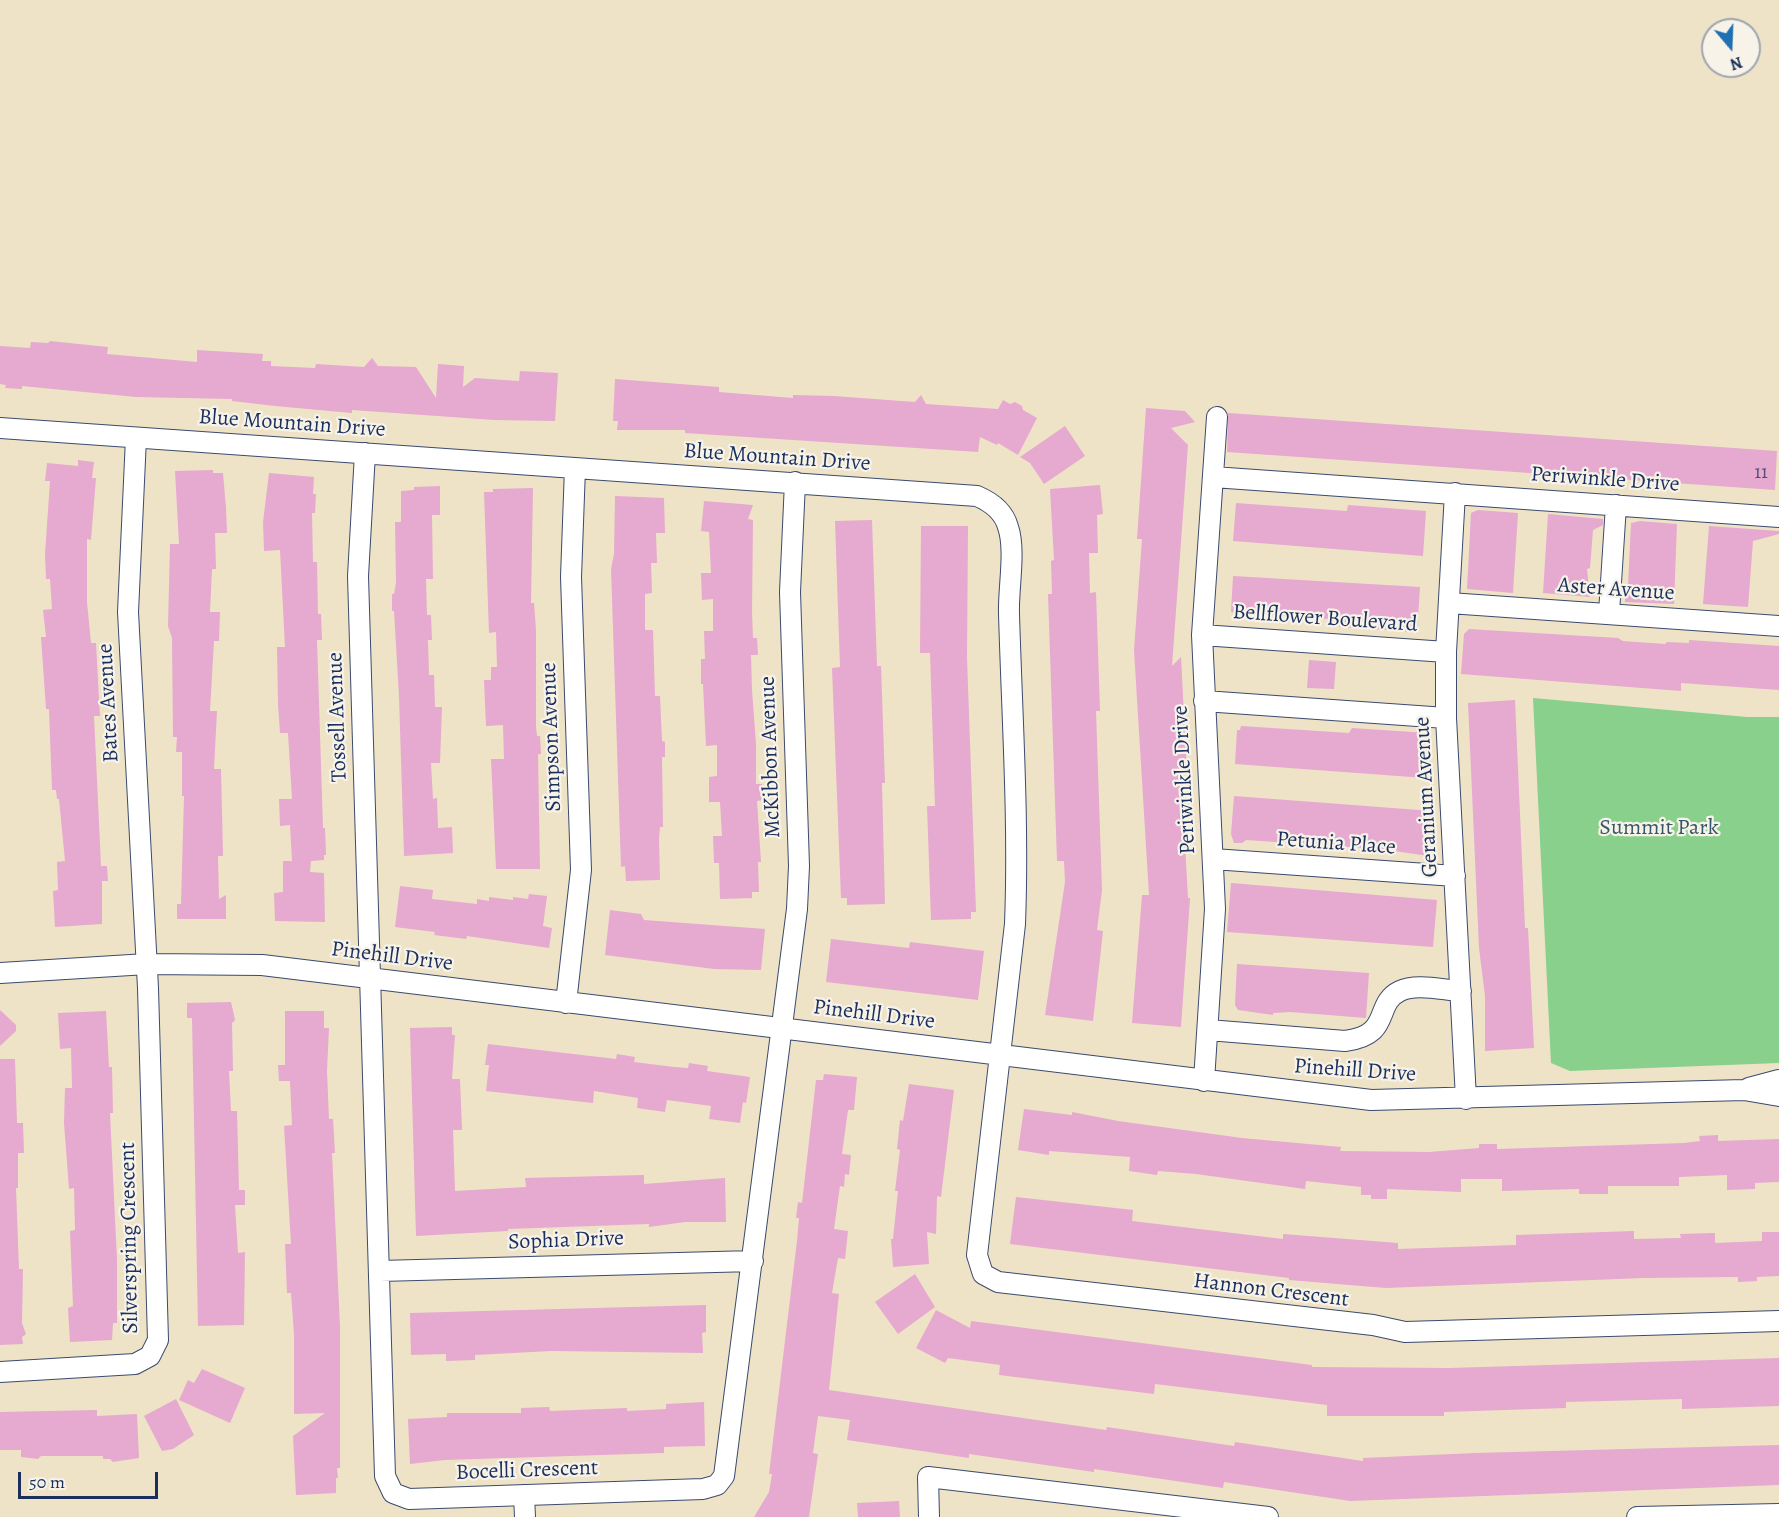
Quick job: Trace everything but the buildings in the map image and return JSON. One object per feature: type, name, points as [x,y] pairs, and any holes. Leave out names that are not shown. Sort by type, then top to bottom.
[{"type":"street","name":"Periwinkle Drive","points":[[1204,1081],[1215,909],[1202,634],[1216,417]]},
{"type":"street","name":"Blue Mountain Drive","points":[[0,428],[977,496],[996,508],[1008,527],[1017,875],[1015,924],[998,1055]]},
{"type":"street","name":"Bates Avenue","points":[[136,438],[128,612],[147,964]]},
{"type":"street","name":"Tossell Avenue","points":[[365,453],[358,576],[371,979]]},
{"type":"street","name":"Simpson Avenue","points":[[566,1003],[581,870],[571,577],[575,468]]},
{"type":"street","name":"Periwinkle Drive","points":[[1213,477],[1779,516]]},
{"type":"street","name":"McKibbon Avenue","points":[[781,1028],[799,888],[790,584],[795,482]]},
{"type":"street","name":"Geranium Avenue","points":[[1455,493],[1446,652],[1446,718],[1466,1099]]},
{"type":"street","points":[[1609,613],[1616,505]]},
{"type":"street","name":"Aster Avenue","points":[[1449,603],[1779,626]]},
{"type":"street","name":"Bellflower Boulevard","points":[[1202,634],[1446,652]]},
{"type":"street","points":[[1204,701],[1446,718]]},
{"type":"street","name":"Petunia Place","points":[[1213,859],[1455,876]]},
{"type":"street","name":"Pinehill Drive","points":[[0,973],[147,964],[262,965],[1371,1100],[1744,1090],[1779,1096]]},
{"type":"street","name":"Silverspring Crescent","points":[[0,1372],[135,1364],[146,1359],[155,1350],[159,1331],[147,964]]},
{"type":"street","name":"Bocelli Crescent","points":[[371,979],[385,1476],[388,1487],[397,1496],[409,1499],[703,1489],[719,1483],[726,1469],[781,1028]]},
{"type":"street","points":[[1208,1030],[1346,1041],[1360,1039],[1372,1033],[1392,997],[1402,990],[1461,991]]},
{"type":"street","name":"Hannon Crescent","points":[[998,1055],[977,1255],[980,1269],[989,1279],[1332,1323],[1373,1325],[1405,1332],[1779,1321]]},
{"type":"street","name":"Pinehill Drive","points":[[1744,1090],[1779,1080]]},
{"type":"street","name":"Sophia Drive","points":[[380,1271],[753,1260]]},
{"type":"street","points":[[929,1517],[928,1477],[1096,1507],[1265,1517]]},
{"type":"street","points":[[524,1495],[525,1517]]},
{"type":"street","points":[[1637,1517],[1779,1514]]},
{"type":"green space","name":"Summit Park","points":[[1533,698],[1747,717],[1779,717],[1779,1063],[1570,1071],[1551,1063]]}]
